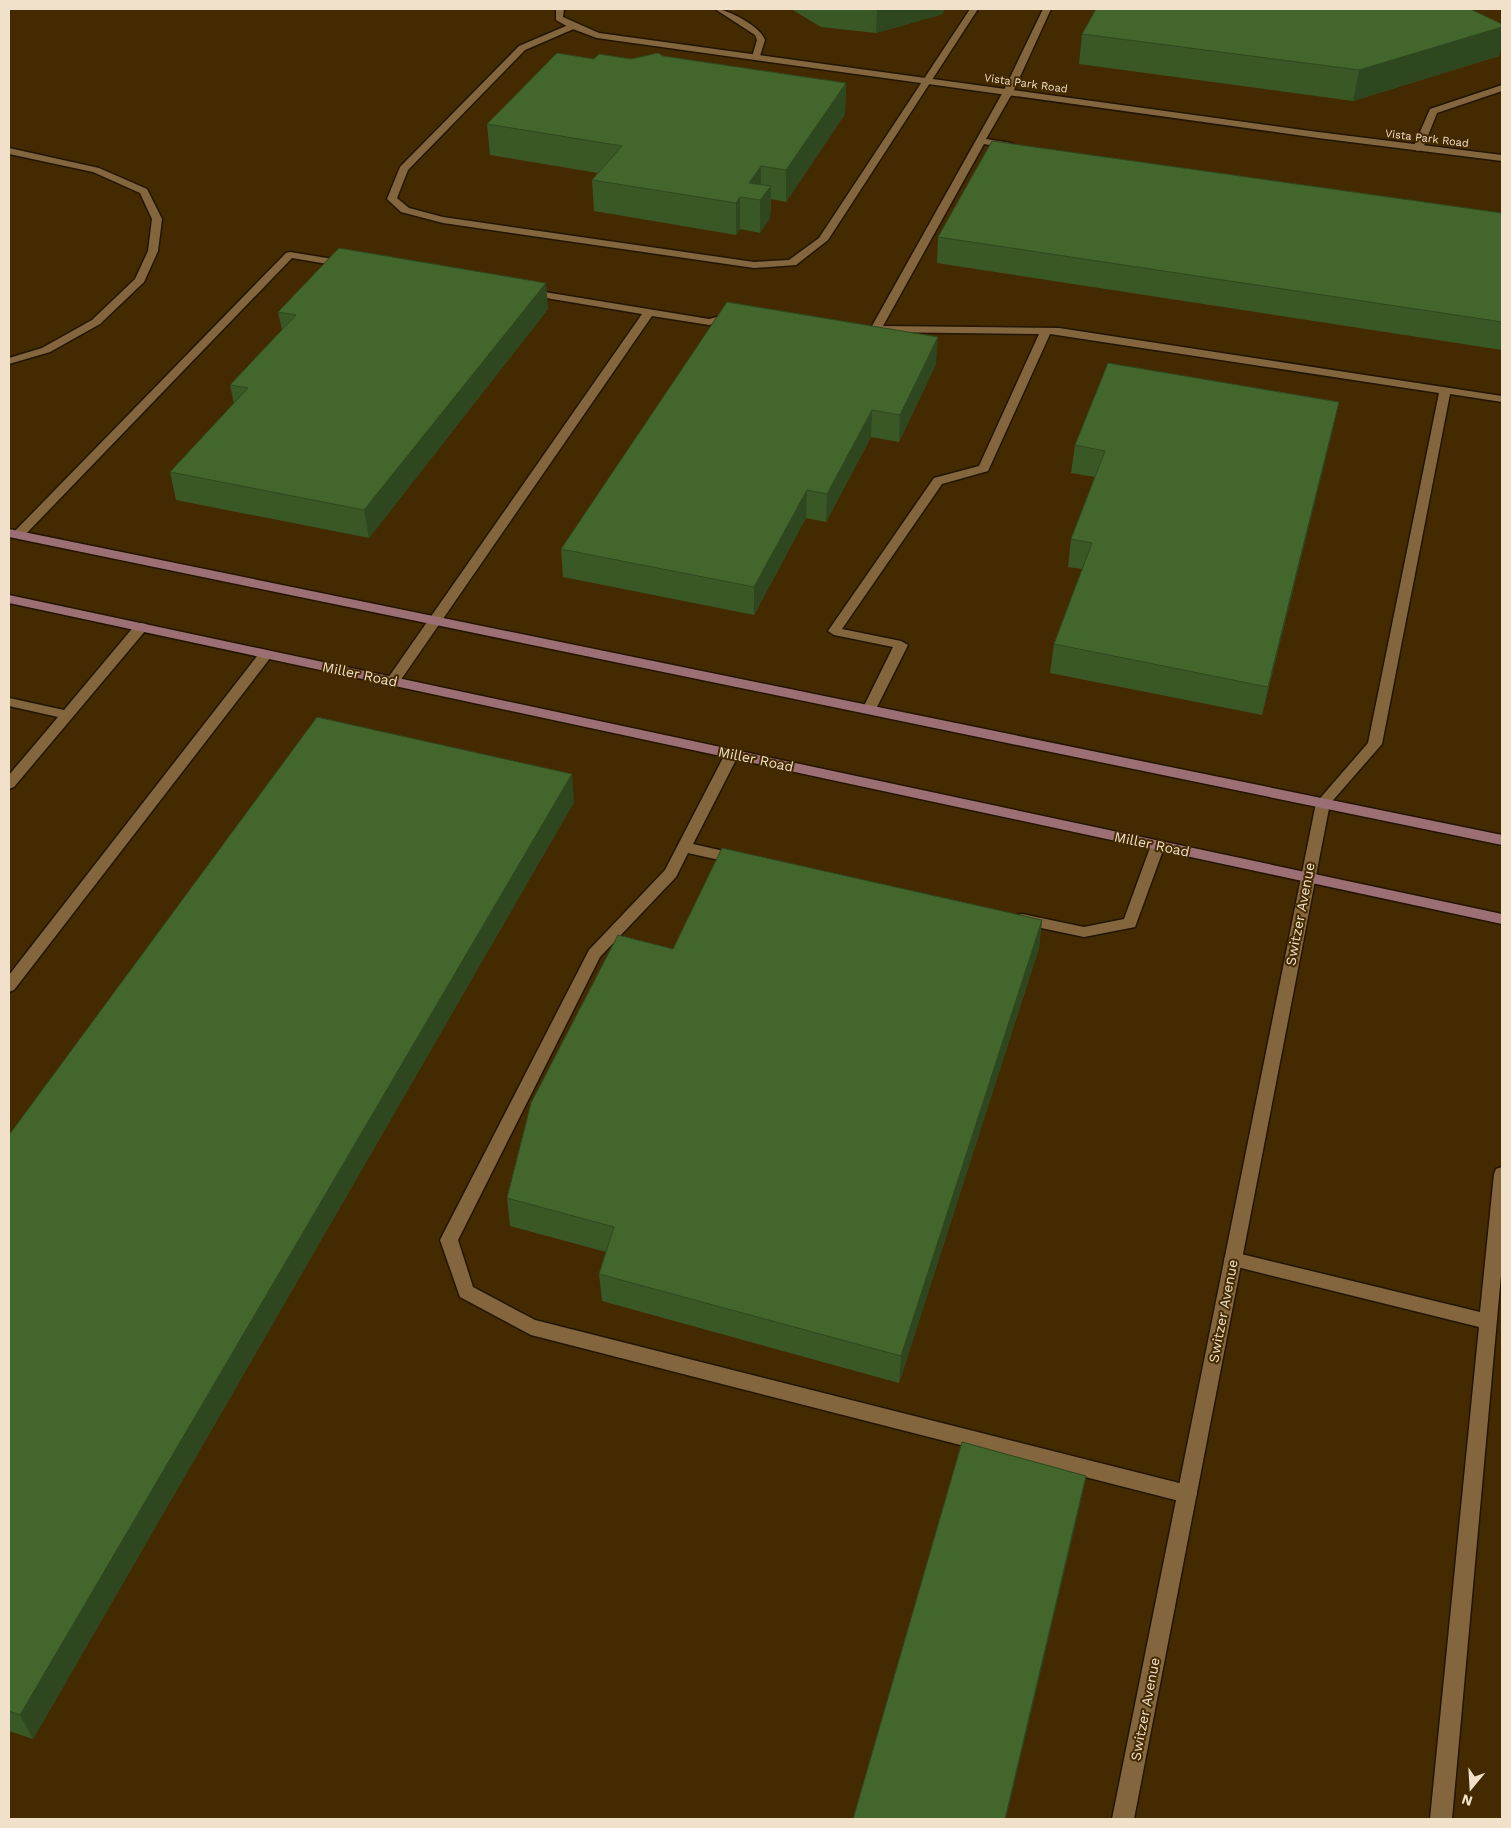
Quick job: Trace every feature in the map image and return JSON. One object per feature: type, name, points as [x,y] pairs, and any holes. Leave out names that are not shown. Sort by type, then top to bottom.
[{"type":"main road","points":[[14,534],[1502,840]]},
{"type":"main road","name":"Miller Road","points":[[9,599],[1502,919]]},
{"type":"street","name":"Vista Park Road","points":[[560,9],[558,18],[597,35],[1502,158]]},
{"type":"street","points":[[719,9],[759,34],[761,40],[756,57]]},
{"type":"street","points":[[573,26],[522,48],[404,169],[392,199],[405,210],[444,220],[754,265],[792,263],[823,240],[925,81],[974,9]]},
{"type":"street","points":[[876,329],[1008,92],[1047,9]]},
{"type":"street","points":[[1418,148],[1433,112],[1502,88]]},
{"type":"street","points":[[980,141],[1020,147]]},
{"type":"street","points":[[9,151],[96,170],[144,191],[157,219],[153,251],[140,280],[96,322],[46,350],[9,361]]},
{"type":"street","points":[[14,534],[290,255],[358,266]]},
{"type":"street","points":[[514,290],[709,322],[746,313]]},
{"type":"street","points":[[393,681],[650,312]]},
{"type":"street","points":[[858,329],[1059,331],[1502,399]]},
{"type":"street","points":[[869,710],[901,645],[834,631],[938,481],[984,468],[1046,331]]},
{"type":"street","points":[[1323,803],[1375,744],[1445,390]]},
{"type":"street","points":[[9,784],[141,627]]},
{"type":"street","points":[[9,986],[266,654]]},
{"type":"street","points":[[9,702],[67,715]]},
{"type":"street","points":[[732,754],[672,874],[594,954],[449,1240],[466,1292],[531,1326],[1187,1494]]},
{"type":"street","name":"Switzer Avenue","points":[[1123,1819],[1323,803]]},
{"type":"street","points":[[1006,916],[1084,932],[1130,923],[1158,845]]},
{"type":"street","points":[[686,848],[754,862]]},
{"type":"street","points":[[1440,1819],[1502,1174]]},
{"type":"street","points":[[1233,1259],[1488,1322]]},
{"type":"building","points":[[1096,9],[1470,9],[1502,24],[1502,27],[1359,70],[1082,34]]},
{"type":"building","points":[[557,53],[594,59],[599,54],[631,59],[658,53],[663,56],[846,83],[786,170],[761,166],[749,183],[771,186],[760,200],[740,197],[736,203],[592,180],[622,146],[487,124]]},
{"type":"building","points":[[992,141],[1502,213],[1502,322],[938,237]]},
{"type":"building","points":[[339,248],[546,283],[364,510],[170,472],[248,388],[230,385],[296,315],[278,312]]},
{"type":"building","points":[[727,302],[938,337],[900,415],[872,410],[827,494],[807,490],[754,587],[561,549]]},
{"type":"building","points":[[1108,363],[1339,402],[1268,687],[1054,644],[1092,543],[1071,539],[1105,451],[1075,445]]},
{"type":"building","points":[[317,717],[572,774],[20,1715],[9,1711],[9,1135]]},
{"type":"building","points":[[722,848],[1042,920],[901,1356],[599,1274],[614,1227],[507,1198],[531,1103],[618,935],[673,949]]},
{"type":"building","points":[[962,1442],[1086,1476],[1005,1819],[853,1819]]}]
